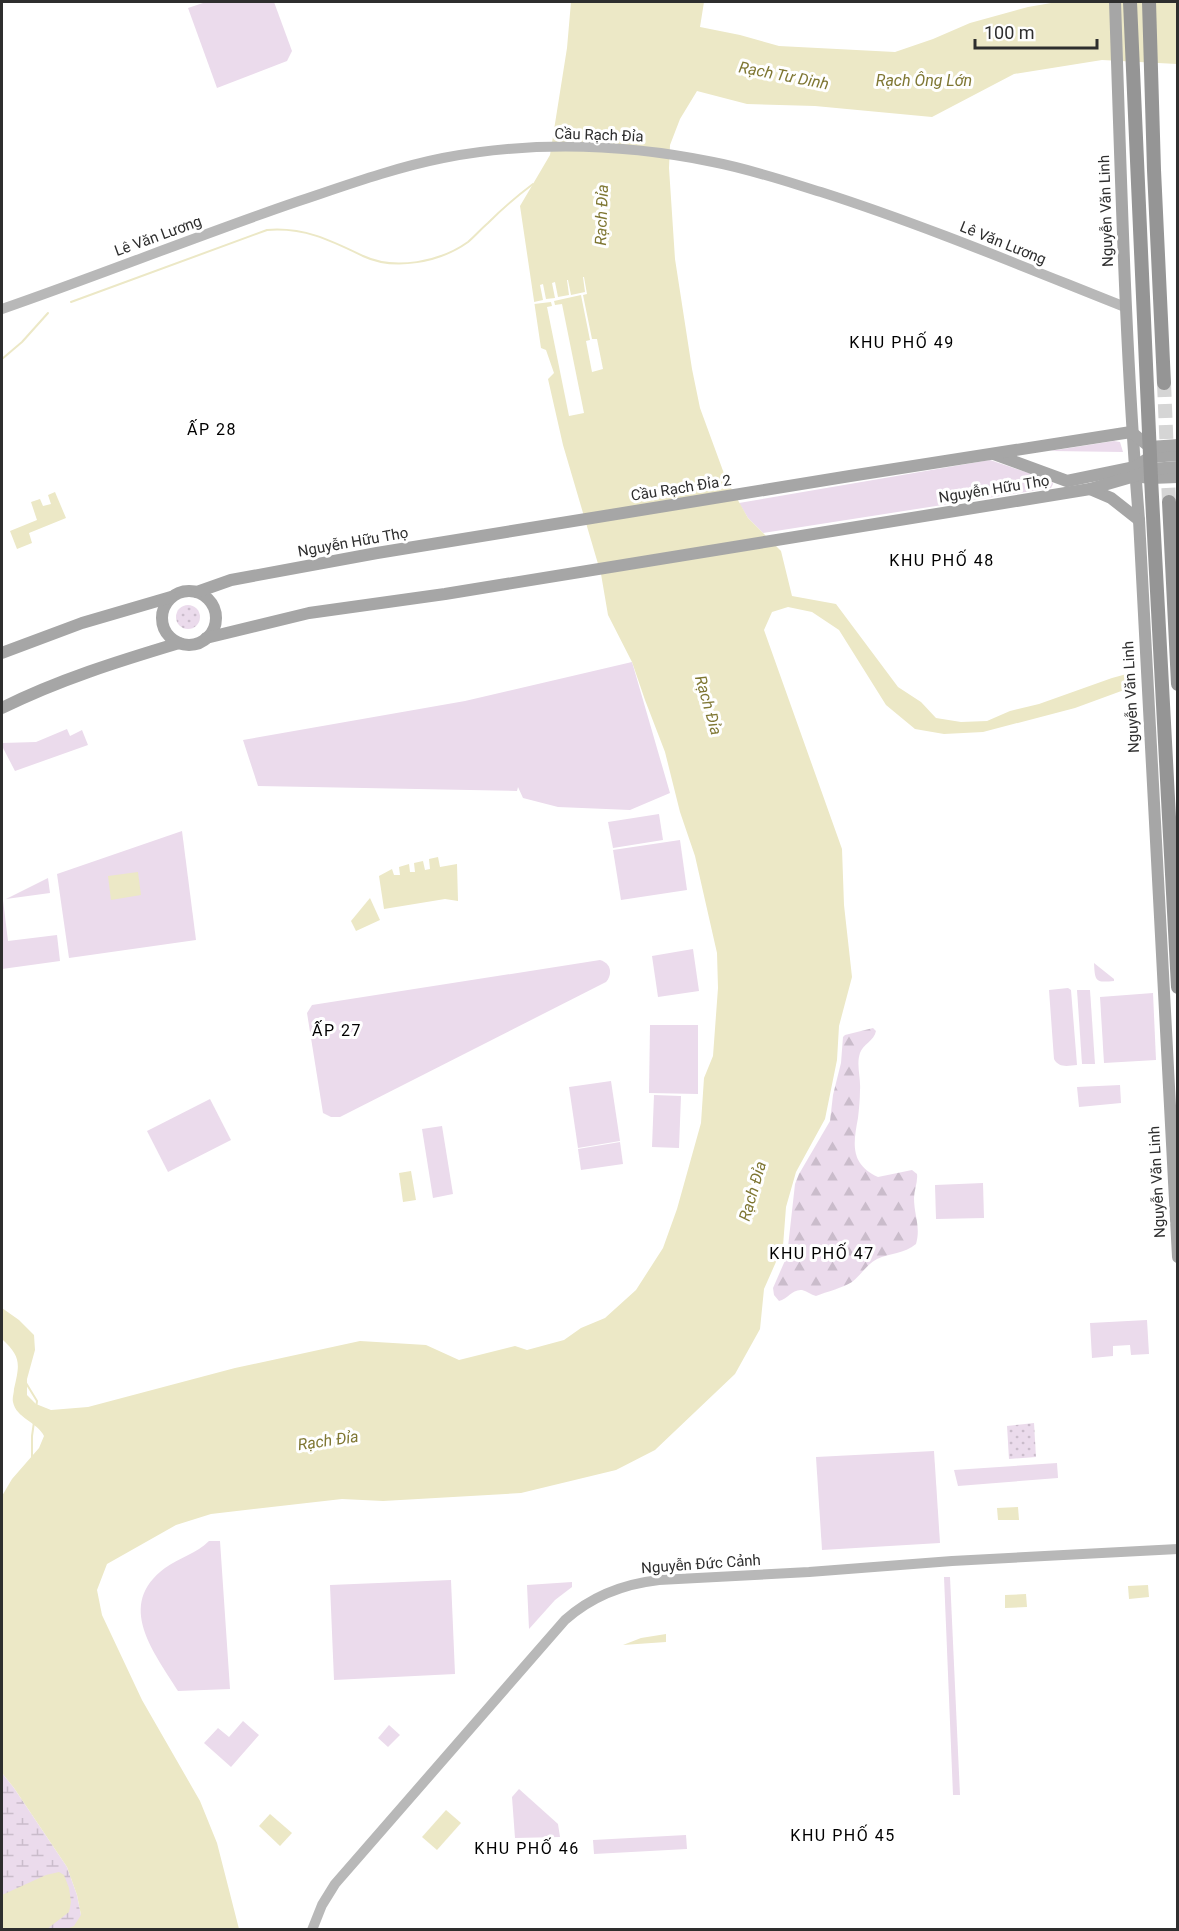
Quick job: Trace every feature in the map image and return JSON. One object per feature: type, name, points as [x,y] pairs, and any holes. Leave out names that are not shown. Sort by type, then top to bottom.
[{"type":"highway","name":"Nguyễn Văn Linh","points":[[1130,2],[1150,463],[1178,987]]},
{"type":"highway","points":[[1149,2],[1152,136],[1164,383]]},
{"type":"highway","points":[[1169,502],[1178,684]]},
{"type":"main road","name":"Nguyễn Văn Linh","points":[[1115,2],[1131,432],[1139,520],[1172,1073],[1178,1257]]},
{"type":"main road","name":"Cầu Rạch Đỉa","points":[[325,192],[388,172],[441,159],[496,151],[580,147],[661,153],[714,162],[766,175],[870,208]]},
{"type":"main road","name":"Lê Văn Lương","points":[[2,309],[325,192]]},
{"type":"main road","name":"Lê Văn Lương","points":[[870,208],[1125,307]]},
{"type":"main road","points":[[1131,432],[1150,463]]},
{"type":"main road","name":"Nguyễn Hữu Thọ","points":[[850,476],[1131,432]]},
{"type":"main road","name":"Nguyễn Hữu Thọ","points":[[206,638],[309,613],[1090,489],[1135,472],[1178,446]]},
{"type":"main road","name":"Nguyễn Hữu Thọ","points":[[993,454],[1067,481],[1135,472],[1150,463],[1178,455]]},
{"type":"main road","name":"Nguyễn Hữu Thọ","points":[[1150,463],[1178,467]]},
{"type":"main road","name":"Nguyễn Hữu Thọ","points":[[1150,463],[1178,477]]},
{"type":"main road","name":"Cầu Rạch Đỉa 2","points":[[517,531],[850,476]]},
{"type":"main road","points":[[1090,489],[1111,498],[1139,520]]},
{"type":"main road","name":"Nguyễn Hữu Thọ","points":[[197,592],[231,580],[302,566],[517,531]]},
{"type":"main road","points":[[2,653],[82,623],[171,597],[183,591],[197,592],[210,601],[214,609],[214,625],[211,632],[196,644],[179,643],[99,668],[47,687],[2,708]]},
{"type":"main road","points":[[171,597],[165,604],[162,622],[165,631],[179,643]]},
{"type":"main road","name":"Nguyễn Đức Cảnh","points":[[312,1929],[334,1884],[468,1730],[565,1620],[580,1607],[606,1593],[627,1585],[659,1580],[1178,1549]]},
{"type":"green space","points":[[206,2],[274,2],[292,51],[287,61],[217,88],[188,8]]},
{"type":"green space","points":[[1120,442],[1123,452],[1050,451]]},
{"type":"green space","points":[[990,460],[1052,481],[1053,484],[1051,488],[763,533],[748,518],[739,503]]},
{"type":"green space","points":[[188,605],[197,608],[200,617],[197,626],[188,629],[179,626],[176,617],[179,608]]},
{"type":"green space","points":[[632,662],[670,793],[630,810],[558,807],[523,798],[518,787],[517,791],[258,786],[243,740],[465,701]]},
{"type":"green space","points":[[67,729],[70,736],[82,730],[88,745],[15,771],[2,746],[2,743],[36,742]]},
{"type":"green space","points":[[659,814],[663,840],[613,848],[608,822]]},
{"type":"green space","points":[[182,831],[196,940],[69,958],[57,874]]},
{"type":"green space","points":[[680,840],[687,890],[621,900],[613,850]]},
{"type":"green space","points":[[48,878],[50,893],[6,899]]},
{"type":"green space","points":[[3,900],[8,941],[57,935],[60,961],[2,969]]},
{"type":"green space","points":[[693,949],[699,991],[658,997],[652,956]]},
{"type":"green space","points":[[604,961],[610,969],[610,976],[606,982],[340,1117],[331,1117],[323,1113],[307,1013],[312,1005]]},
{"type":"green space","points":[[1094,963],[1114,979],[1114,981],[1097,980]]},
{"type":"green space","points":[[1068,988],[1071,990],[1077,1065],[1067,1066],[1058,1064],[1054,1059],[1049,990]]},
{"type":"green space","points":[[1077,990],[1090,990],[1095,1064],[1082,1064]]},
{"type":"green space","points":[[1153,993],[1156,1060],[1104,1063],[1100,997]]},
{"type":"green space","points":[[650,1025],[698,1025],[698,1094],[649,1093]]},
{"type":"green space","points":[[873,1028],[876,1031],[875,1034],[861,1050],[859,1058],[860,1093],[855,1136],[856,1152],[862,1166],[878,1177],[912,1170],[917,1174],[914,1198],[918,1226],[916,1244],[907,1250],[877,1259],[845,1286],[816,1296],[799,1290],[779,1301],[774,1295],[773,1288],[787,1256],[795,1184],[830,1121],[833,1095],[841,1063],[843,1037]]},
{"type":"green space","points":[[611,1081],[620,1141],[578,1148],[569,1087]]},
{"type":"green space","points":[[1120,1085],[1121,1103],[1079,1107],[1077,1087]]},
{"type":"green space","points":[[654,1095],[681,1096],[679,1148],[652,1147]]},
{"type":"green space","points":[[210,1099],[231,1140],[168,1172],[147,1131]]},
{"type":"green space","points":[[442,1126],[453,1194],[433,1198],[422,1129]]},
{"type":"green space","points":[[620,1142],[623,1164],[581,1170],[578,1149]]},
{"type":"green space","points":[[983,1183],[984,1218],[936,1219],[935,1185]]},
{"type":"green space","points":[[1147,1320],[1149,1354],[1131,1355],[1130,1345],[1113,1346],[1113,1356],[1092,1358],[1090,1323]]},
{"type":"green space","points":[[1034,1423],[1036,1457],[1009,1459],[1007,1426]]},
{"type":"green space","points":[[934,1451],[940,1543],[822,1550],[816,1457]]},
{"type":"green space","points":[[1057,1463],[1058,1478],[958,1486],[954,1470]]},
{"type":"green space","points":[[209,1541],[220,1541],[230,1689],[178,1691],[150,1645],[144,1629],[141,1613],[143,1597],[150,1582],[165,1568]]},
{"type":"green space","points":[[944,1577],[950,1577],[960,1795],[953,1795]]},
{"type":"green space","points":[[451,1580],[455,1674],[334,1680],[330,1585]]},
{"type":"green space","points":[[572,1582],[572,1587],[555,1600],[529,1629],[527,1585]]},
{"type":"green space","points":[[243,1721],[259,1735],[231,1767],[204,1743],[218,1728],[229,1737]]},
{"type":"green space","points":[[389,1725],[400,1735],[388,1747],[378,1738]]},
{"type":"green space","points":[[2,1773],[67,1867],[81,1915],[89,1929],[2,1929]]},
{"type":"green space","points":[[519,1789],[558,1824],[560,1837],[515,1838],[512,1797]]},
{"type":"green space","points":[[686,1835],[687,1849],[594,1854],[593,1840]]},
{"type":"water","points":[[571,2],[704,2],[700,27],[779,46],[895,52],[970,23],[1028,7],[1057,2],[1177,3],[1177,64],[1102,60],[1014,74],[932,117],[815,106],[747,104],[697,91],[680,119],[670,145],[669,168],[675,259],[700,408],[726,479],[748,518],[781,551],[792,596],[836,604],[898,687],[921,702],[936,718],[961,722],[987,721],[1010,711],[1039,704],[1134,672],[1135,686],[1075,708],[983,732],[944,734],[915,729],[886,705],[839,630],[812,612],[788,607],[772,612],[764,630],[842,849],[844,905],[852,977],[839,1026],[837,1060],[825,1119],[796,1172],[786,1207],[783,1246],[764,1289],[760,1329],[735,1374],[655,1450],[616,1470],[521,1493],[383,1501],[342,1499],[211,1514],[176,1525],[107,1564],[97,1590],[102,1615],[142,1700],[200,1801],[217,1843],[239,1929],[67,1929],[74,1926],[81,1915],[67,1867],[2,1773],[2,1496],[12,1479],[39,1448],[44,1436],[37,1427],[18,1412],[13,1402],[18,1366],[16,1356],[2,1339],[2,1308],[34,1335],[35,1350],[27,1379],[27,1395],[36,1404],[51,1410],[88,1407],[235,1368],[360,1341],[426,1345],[459,1360],[515,1346],[527,1350],[564,1340],[581,1328],[605,1318],[636,1290],[663,1248],[677,1209],[701,1123],[704,1078],[713,1056],[718,988],[717,953],[695,856],[680,812],[665,752],[632,662],[608,615],[601,574],[563,445],[548,379],[554,373],[546,350],[541,348],[520,206],[550,155],[567,48]]},
{"type":"water","points":[[55,492],[66,518],[29,533],[32,543],[17,549],[10,531],[37,520],[31,502],[40,499],[43,506],[51,504],[48,495]]},
{"type":"water","points":[[438,857],[440,867],[457,864],[458,901],[445,899],[384,909],[379,876],[392,869],[394,875],[400,875],[399,867],[409,864],[410,872],[415,872],[414,863],[423,861],[425,870],[430,869],[429,859]]},
{"type":"water","points":[[138,872],[141,895],[111,900],[108,876]]},
{"type":"water","points":[[370,898],[380,920],[356,931],[351,921]]},
{"type":"water","points":[[411,1171],[416,1200],[403,1202],[399,1173]]},
{"type":"water","points":[[1018,1507],[1019,1520],[998,1520],[997,1508]]},
{"type":"water","points":[[1148,1585],[1149,1597],[1129,1599],[1128,1586]]},
{"type":"water","points":[[1026,1594],[1027,1607],[1005,1608],[1005,1595]]},
{"type":"water","points":[[666,1634],[666,1642],[623,1645],[641,1638]]},
{"type":"water","points":[[446,1810],[461,1823],[437,1850],[422,1837]]},
{"type":"water","points":[[270,1814],[292,1833],[280,1846],[259,1826]]},
{"type":"water","points":[[59,1872],[64,1875],[69,1888],[71,1902],[69,1912],[47,1929],[2,1929],[2,1895],[46,1875]]},
{"type":"pier","points":[[583,277],[587,294],[583,295],[592,339],[597,339],[603,369],[592,372],[586,341],[590,340],[581,295],[554,301],[555,305],[562,304],[584,413],[569,416],[547,307],[552,306],[551,302],[534,304],[534,302],[543,300],[540,285],[543,284],[546,299],[555,298],[552,283],[555,282],[558,297],[569,295],[567,280],[571,295],[585,292]]},
{"type":"waterway","points":[[71,302],[267,230],[293,231],[316,236],[376,261],[403,263],[431,259],[468,242],[533,184]]},
{"type":"waterway","points":[[2,359],[22,342],[48,313]]},
{"type":"waterway","points":[[26,1383],[37,1401],[36,1408]]},
{"type":"waterway","points":[[32,1458],[34,1422]]},
{"type":"tunnel","points":[[1164,383],[1169,502]]},
{"type":"district","name":"KHU PHỐ 49","points":[[902,342]]},
{"type":"district","name":"ẤP 28","points":[[212,429]]},
{"type":"district","name":"KHU PHỐ 48","points":[[942,560]]},
{"type":"district","name":"ẤP 27","points":[[337,1030]]},
{"type":"district","name":"KHU PHỐ 47","points":[[822,1253]]},
{"type":"district","name":"KHU PHỐ 45","points":[[843,1835]]},
{"type":"district","name":"KHU PHỐ 46","points":[[527,1848]]},
{"type":"water label","name":"Rạch Tư Dinh","points":[[784,75]]},
{"type":"water label","name":"Rạch Ông Lớn","points":[[924,80]]},
{"type":"water label","name":"Rạch Đỉa","points":[[601,215]]},
{"type":"water label","name":"Rạch Đỉa","points":[[709,705]]},
{"type":"water label","name":"Rạch Đỉa","points":[[752,1191]]},
{"type":"water label","name":"Rạch Đỉa","points":[[328,1440]]}]
